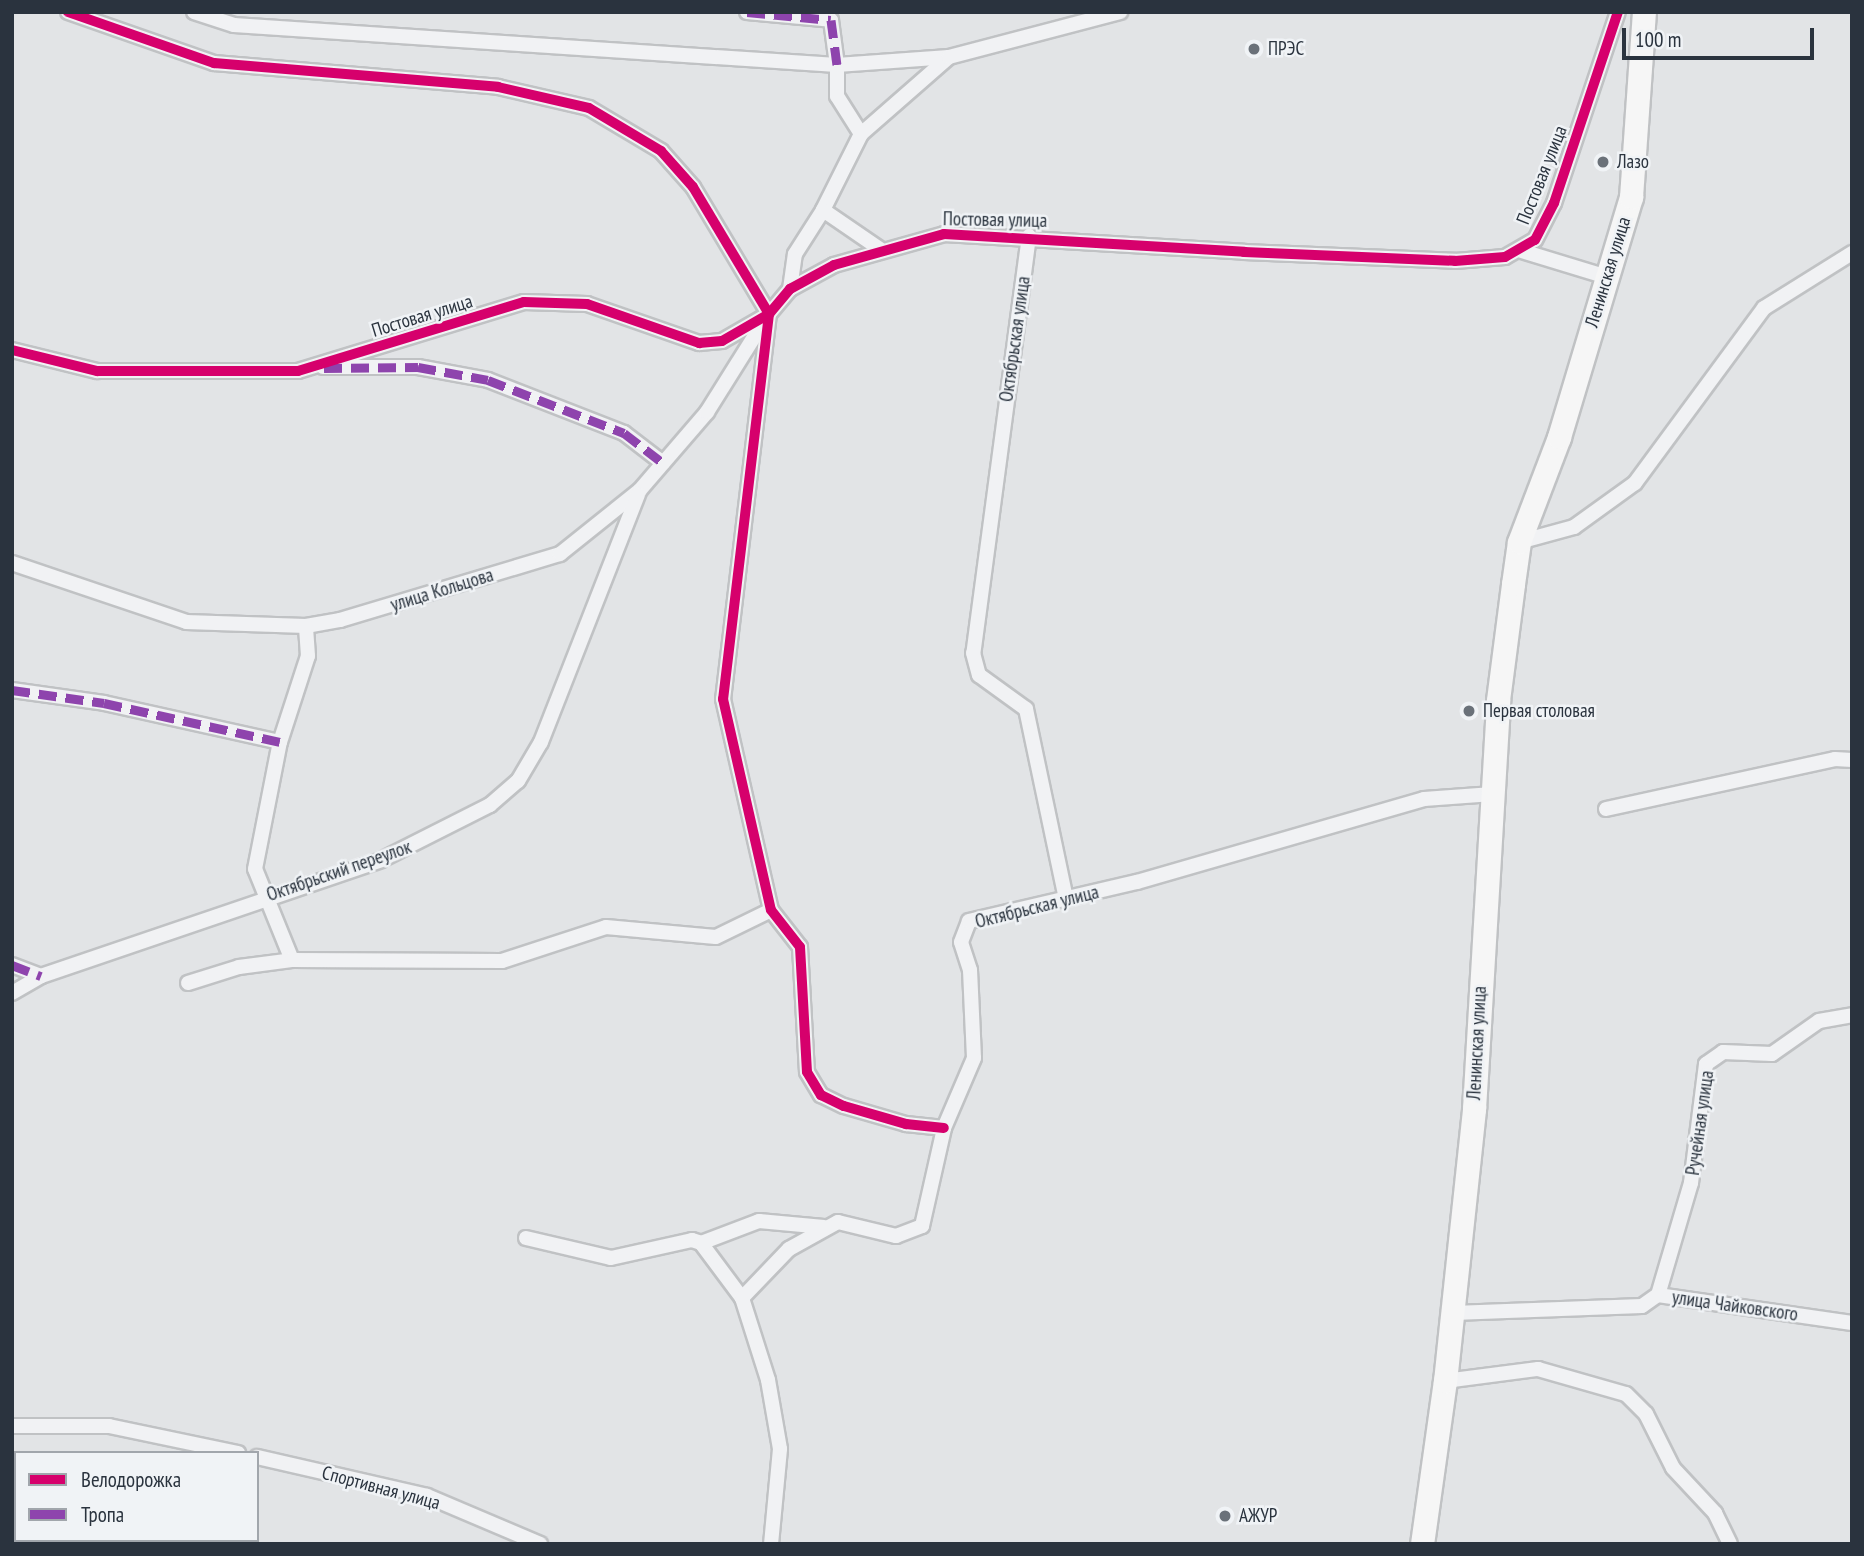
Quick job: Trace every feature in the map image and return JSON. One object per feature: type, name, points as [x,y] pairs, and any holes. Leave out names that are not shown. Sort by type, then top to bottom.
[{"type":"main road","name":"Ленинская улица","points":[[1422,1544],[1446,1381],[1474,1109],[1498,700],[1520,542],[1559,436],[1631,197],[1643,19]]},
{"type":"street","points":[[68,12],[214,63],[498,87],[589,108],[661,151],[693,187],[769,314],[723,699],[771,910],[800,947],[811,1085],[844,1106],[906,1124],[944,1128]]},
{"type":"street","points":[[194,12],[234,25],[837,65],[949,57],[1121,12]]},
{"type":"street","points":[[747,12],[829,16],[837,65],[836,96],[862,134]]},
{"type":"street","name":"Постовая улица","points":[[12,350],[97,371],[298,371],[524,303],[587,304],[699,343],[722,341],[769,314],[790,289],[834,265],[880,248],[944,234],[1029,236],[1244,252],[1455,261],[1505,257],[1522,251],[1535,240],[1554,203],[1617,16]]},
{"type":"street","name":"Ленинская улица","points":[[1617,16],[1643,19]]},
{"type":"street","points":[[790,289],[794,254],[822,210],[862,134],[949,57]]},
{"type":"street","points":[[822,210],[880,248]]},
{"type":"street","name":"Октябрьская улица","points":[[1029,236],[972,653],[979,675],[1026,709],[1066,898]]},
{"type":"street","points":[[1522,251],[1607,277]]},
{"type":"street","points":[[1520,542],[1574,527],[1635,483],[1764,309],[1852,253]]},
{"type":"street","name":"улица Кольцова","points":[[12,563],[186,622],[306,626],[340,620],[560,554],[640,490],[707,412],[769,314]]},
{"type":"street","name":"Постовая улица","points":[[322,364],[329,369],[418,367],[488,380],[624,433],[663,463]]},
{"type":"street","name":"Октябрьский переулок","points":[[12,993],[41,976],[211,921],[263,897],[381,860],[435,836],[490,805],[518,781],[541,741],[640,490]]},
{"type":"street","points":[[292,960],[263,897],[255,869],[280,742],[308,656],[306,626]]},
{"type":"street","points":[[12,690],[104,703],[280,742]]},
{"type":"street","points":[[1606,809],[1835,760],[1852,760]]},
{"type":"street","name":"Октябрьская улица","points":[[824,1227],[838,1222],[896,1236],[922,1226],[944,1128],[974,1058],[964,929],[969,921],[1066,898],[1423,799],[1493,794]]},
{"type":"street","points":[[188,983],[239,967],[292,960],[502,961],[606,927],[716,937],[771,910]]},
{"type":"street","points":[[12,965],[41,976]]},
{"type":"street","name":"Ручейная улица","points":[[1658,1296],[1691,1183],[1706,1064],[1723,1052],[1772,1055],[1819,1021],[1852,1015]]},
{"type":"street","points":[[701,1243],[759,1222],[824,1227]]},
{"type":"street","points":[[742,1297],[789,1249],[824,1227]]},
{"type":"street","points":[[526,1238],[611,1258],[692,1240],[701,1243],[742,1297],[768,1380],[780,1449],[771,1544]]},
{"type":"street","name":"улица Чайковского","points":[[1453,1313],[1642,1306],[1658,1296],[1852,1323]]},
{"type":"street","points":[[1446,1381],[1538,1369],[1626,1394],[1646,1414],[1673,1468],[1716,1513],[1730,1544]]},
{"type":"street","points":[[12,1426],[110,1426],[228,1451]]},
{"type":"street","name":"Спортивная улица","points":[[259,1457],[427,1496],[508,1538],[540,1544]]},
{"type":"marked path","points":[[747,12],[831,20],[837,65]]},
{"type":"marked path","points":[[324,368],[418,367],[488,380],[624,433],[663,463]]},
{"type":"marked path","points":[[12,690],[104,703],[280,742]]},
{"type":"marked path","points":[[12,965],[41,976]]},
{"type":"cycle path","points":[[68,12],[214,63],[498,87],[589,108],[661,151],[693,187],[769,314],[723,699],[771,910],[800,947],[807,1072],[821,1095],[844,1106],[906,1124],[944,1128]]},
{"type":"cycle path","points":[[12,350],[97,371],[298,371],[524,302],[587,304],[699,343],[722,341],[769,314],[790,289],[834,265],[944,234],[1244,252],[1455,261],[1505,257],[1535,240],[1554,203],[1618,12]]},
{"type":"place","name":"ПРЭС","points":[[1254,49]]},
{"type":"place","name":"Лазо","points":[[1603,162]]},
{"type":"place","name":"Первая столовая","points":[[1469,711]]},
{"type":"place","name":"АЖУР","points":[[1225,1516]]}]
